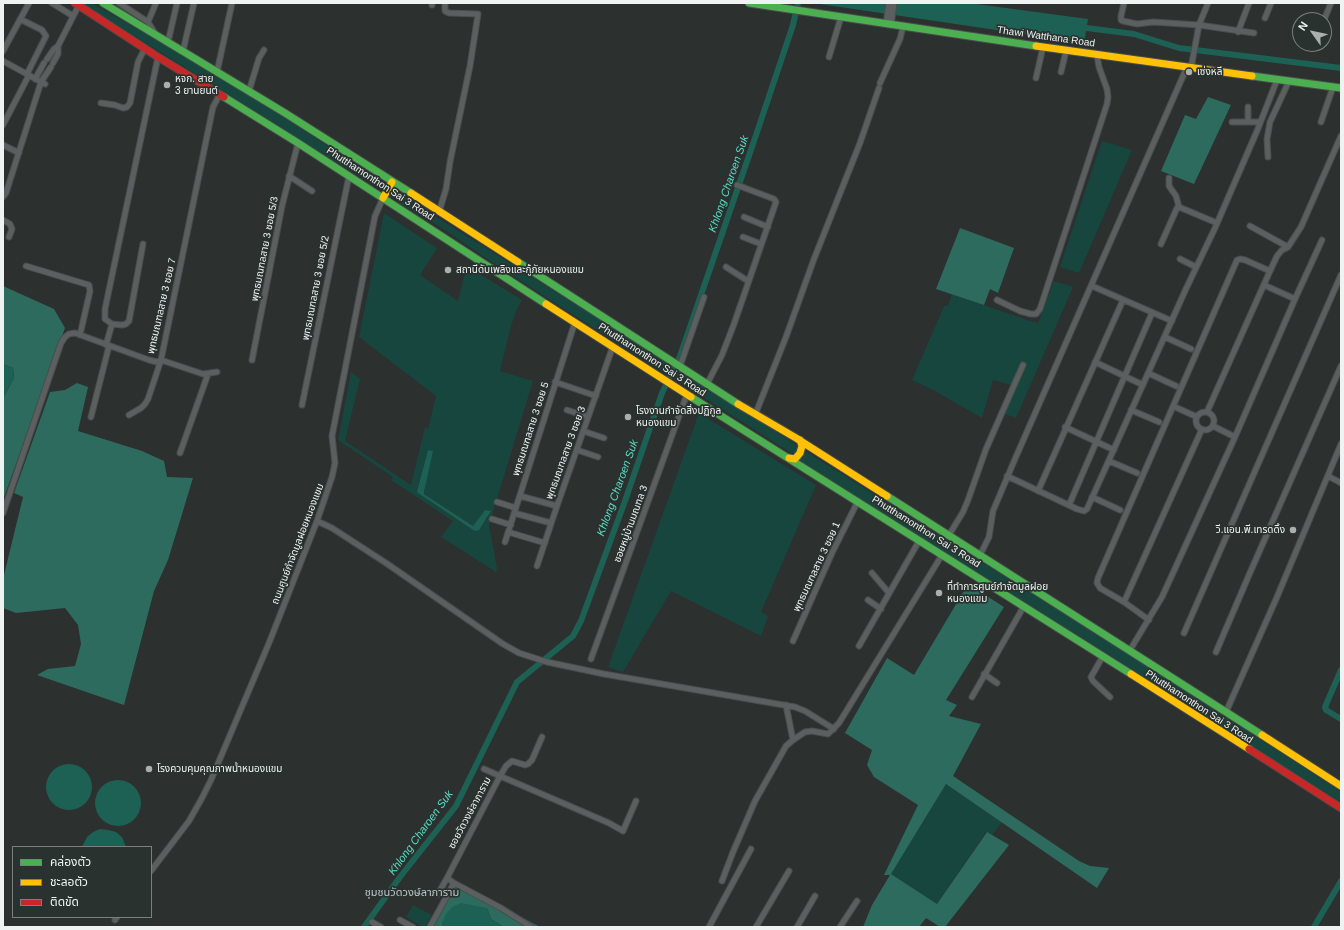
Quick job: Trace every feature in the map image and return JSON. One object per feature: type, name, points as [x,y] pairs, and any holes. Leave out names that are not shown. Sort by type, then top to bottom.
[{"type":"main road","name":"Phutthamonthon Sai 3 Road","points":[[103,3],[249,91],[678,364],[755,415],[800,440],[1341,786]]},
{"type":"main road","name":"Thawi Watthana Road","points":[[750,3],[1097,55],[1341,88]]},
{"type":"main road","name":"Phutthamonthon Sai 3 Road","points":[[77,4],[158,57],[298,143],[663,379],[920,540],[1341,808]]},
{"type":"main road","points":[[383,198],[392,182]]},
{"type":"main road","points":[[789,458],[795,459],[800,454],[802,446],[800,440]]},
{"type":"street","points":[[3,51],[29,3]]},
{"type":"street","points":[[52,3],[73,16]]},
{"type":"street","points":[[119,3],[148,22],[157,35]]},
{"type":"street","points":[[148,22],[156,3]]},
{"type":"street","points":[[168,42],[178,3]]},
{"type":"street","points":[[183,51],[194,3]]},
{"type":"street","points":[[439,212],[446,189],[458,119],[470,66],[478,14],[449,13],[445,11],[445,3]]},
{"type":"street","points":[[889,3],[889,25]]},
{"type":"street","points":[[890,11],[894,3]]},
{"type":"street","points":[[1124,3],[1121,16],[1121,20],[1123,21],[1138,24],[1153,22],[1199,25],[1238,32],[1254,33]]},
{"type":"street","points":[[980,555],[989,537],[993,511],[1007,476],[1194,58],[1199,25],[1208,3]]},
{"type":"street","points":[[1238,32],[1249,3]]},
{"type":"street","points":[[1265,18],[1271,3]]},
{"type":"street","points":[[35,78],[54,49],[58,46],[73,16],[77,4]]},
{"type":"street","points":[[217,72],[231,4]]},
{"type":"street","points":[[829,57],[841,17]]},
{"type":"street","points":[[3,125],[46,36],[42,30],[20,19]]},
{"type":"street","points":[[755,415],[860,143],[880,85],[900,39],[903,27]]},
{"type":"street","points":[[3,198],[43,83],[58,54],[58,46]]},
{"type":"street","points":[[1036,78],[1043,47]]},
{"type":"street","points":[[101,103],[123,108],[127,107],[130,103],[138,62],[145,48]]},
{"type":"street","points":[[249,91],[259,58],[264,50]]},
{"type":"street","points":[[1061,72],[1066,50]]},
{"type":"street","points":[[997,300],[1020,311],[1031,314],[1036,314],[1040,309],[1107,104],[1107,89],[1099,67],[1097,55]]},
{"type":"street","points":[[143,244],[129,321],[122,325],[112,324],[105,319],[105,309],[158,57]]},
{"type":"street","points":[[3,62],[43,83]]},
{"type":"street","points":[[1007,476],[1069,505],[1084,511],[1087,509],[1217,223],[1277,80]]},
{"type":"street","points":[[1268,157],[1267,139],[1270,122],[1273,112],[1284,94],[1289,81]]},
{"type":"street","points":[[1321,122],[1333,87]]},
{"type":"street","name":"พุทธมณฑลสาย 3 ซอย 7","points":[[80,335],[107,346],[154,361],[161,360],[213,107],[220,94]]},
{"type":"street","points":[[1248,107],[1248,122]]},
{"type":"street","points":[[1232,122],[1260,122]]},
{"type":"street","points":[[1207,412],[1277,256],[1282,250],[1288,247],[1301,227],[1341,136]]},
{"type":"street","name":"พุทธมณฑลสาย 3 ซอย 5/3","points":[[252,360],[289,176],[298,143]]},
{"type":"street","points":[[3,145],[19,153]]},
{"type":"street","points":[[289,176],[312,191]]},
{"type":"street","name":"พุทธมณฑลสาย 3 ซอย 5/2","points":[[302,405],[349,176]]},
{"type":"street","points":[[1169,178],[1169,186],[1176,196],[1179,207]]},
{"type":"street","points":[[707,384],[722,355],[776,201],[739,186]]},
{"type":"street","name":"ถนนศูนย์กำจัดมูลฝอยหนองแขม","points":[[152,870],[189,821],[202,798],[254,681],[317,521],[334,469],[335,457],[332,436],[375,216],[383,198]]},
{"type":"street","points":[[1179,207],[1217,223]]},
{"type":"street","points":[[1160,244],[1177,208],[1179,207]]},
{"type":"street","points":[[744,217],[768,227]]},
{"type":"street","points":[[3,220],[10,224],[12,229],[9,237]]},
{"type":"street","points":[[1250,226],[1288,247]]},
{"type":"street","points":[[743,237],[761,244]]},
{"type":"street","points":[[1130,650],[1162,597],[1322,240]]},
{"type":"street","points":[[1180,259],[1196,267]]},
{"type":"street","points":[[1149,620],[1124,602],[1100,588],[1097,583],[1098,578],[1237,260],[1245,260],[1270,271]]},
{"type":"street","points":[[3,513],[61,343],[69,334],[80,335],[90,291],[89,285],[26,266]]},
{"type":"street","points":[[726,267],[748,281]]},
{"type":"street","points":[[1184,633],[1341,275]]},
{"type":"street","points":[[1264,285],[1295,299]]},
{"type":"street","points":[[1092,286],[1172,321]]},
{"type":"street","points":[[678,364],[704,297]]},
{"type":"street","points":[[1038,491],[1065,426],[1122,300]]},
{"type":"street","points":[[1069,505],[1126,377],[1152,313]]},
{"type":"street","name":"พุทธมณฑลสาย 3 ซอย 5","points":[[505,542],[575,322]]},
{"type":"street","points":[[91,417],[112,324]]},
{"type":"street","points":[[1165,337],[1191,349]]},
{"type":"street","name":"พุทธมณฑลสาย 3 ซอย 3","points":[[537,566],[613,346]]},
{"type":"street","points":[[129,415],[141,408],[148,399],[161,360],[193,371],[208,374],[217,372]]},
{"type":"street","points":[[1095,362],[1143,385]]},
{"type":"street","points":[[949,535],[968,500],[986,449],[1023,365]]},
{"type":"street","points":[[1216,652],[1341,366]]},
{"type":"street","points":[[1148,373],[1176,386]]},
{"type":"street","points":[[180,453],[208,374]]},
{"type":"street","points":[[555,382],[596,396]]},
{"type":"street","name":"ซอยหมู่บ้านมณฑล 3","points":[[592,659],[687,394]]},
{"type":"street","points":[[1173,406],[1197,417]]},
{"type":"street","points":[[567,410],[588,417]]},
{"type":"street","points":[[1132,410],[1159,422]]},
{"type":"street","points":[[1201,412],[1211,413],[1214,419],[1213,426],[1208,430],[1202,429],[1197,424],[1197,417],[1201,412]]},
{"type":"street","points":[[1065,426],[1114,450]]},
{"type":"street","points":[[1213,426],[1235,437]]},
{"type":"street","points":[[1124,602],[1202,429]]},
{"type":"street","points":[[584,431],[604,438]]},
{"type":"street","points":[[1226,712],[1341,446]]},
{"type":"street","points":[[577,450],[598,456]]},
{"type":"street","points":[[1109,461],[1137,473]]},
{"type":"street","points":[[1328,476],[1341,483]]},
{"type":"street","points":[[520,496],[557,506]]},
{"type":"street","points":[[1092,497],[1120,510]]},
{"type":"street","name":"พุทธมณฑลสาย 3 ซอย 1","points":[[793,641],[832,554],[858,501]]},
{"type":"street","points":[[497,502],[551,523]]},
{"type":"street","points":[[492,519],[511,525]]},
{"type":"street","points":[[317,521],[332,528],[386,563],[509,648],[519,653],[547,662],[604,674],[796,707],[834,729]]},
{"type":"street","points":[[508,532],[545,543]]},
{"type":"street","points":[[859,646],[920,540]]},
{"type":"street","points":[[722,881],[755,801],[786,746],[805,732],[812,731],[828,734],[839,723],[942,555]]},
{"type":"street","points":[[872,573],[889,593]]},
{"type":"street","points":[[868,600],[881,609]]},
{"type":"street","points":[[972,697],[1024,606]]},
{"type":"street","points":[[1102,656],[1091,677],[1093,681],[1110,697]]},
{"type":"street","points":[[984,674],[997,683]]},
{"type":"street","points":[[786,705],[793,740]]},
{"type":"street","points":[[484,770],[500,776],[509,763],[528,764],[532,760],[542,737]]},
{"type":"street","name":"ซอยวัดวงษ์ลาภาราม","points":[[438,894],[500,776],[609,823],[623,831],[636,801]]},
{"type":"street","points":[[709,927],[751,849]]},
{"type":"street","points":[[756,927],[789,871]]},
{"type":"street","points":[[447,878],[501,908],[531,927]]},
{"type":"street","points":[[430,927],[454,883]]},
{"type":"street","points":[[797,927],[815,896]]},
{"type":"street","points":[[840,927],[857,901]]},
{"type":"street","points":[[400,920],[413,927]]},
{"type":"street","points":[[372,922],[381,927]]},
{"type":"shaded area","points":[[82,3],[91,3],[156,39],[284,117],[383,183],[385,187],[383,189],[378,188]]},
{"type":"shaded area","points":[[813,3],[969,3],[1088,19],[1084,43]]},
{"type":"shaded area","points":[[1208,97],[1231,105],[1194,184],[1161,171],[1185,115],[1196,119]]},
{"type":"shaded area","points":[[1102,141],[1132,150],[1079,273],[1060,267]]},
{"type":"shaded area","points":[[401,195],[673,365],[667,375],[496,265],[442,228],[397,202],[399,196]]},
{"type":"shaded area","points":[[384,213],[437,248],[420,275],[458,301],[467,266],[522,300],[511,326],[500,371],[533,381],[489,525],[497,568],[496,572],[441,537],[453,521],[391,480],[393,477],[338,440],[351,372],[360,379],[345,441],[411,485],[425,427],[428,429],[436,396],[359,337]],"holes":[[[428,450],[424,494],[473,526],[485,510],[490,511],[487,519],[473,530],[418,493],[417,490]]]},
{"type":"shaded area","points":[[960,228],[1014,248],[998,293],[990,289],[984,305],[936,289]]},
{"type":"shaded area","points":[[1054,281],[1073,287],[1016,418],[1005,414],[1011,385],[993,380],[982,418],[935,391],[912,380],[944,306],[948,306],[952,294],[1038,323]]},
{"type":"shaded area","points":[[3,286],[54,309],[65,328],[3,500],[3,398],[14,378],[13,368],[3,364]]},
{"type":"shaded area","points":[[3,364],[13,368],[14,378],[3,398]]},
{"type":"shaded area","points":[[678,368],[796,445],[798,449],[797,453],[791,453],[673,378]]},
{"type":"shaded area","points":[[77,383],[88,387],[78,431],[142,451],[164,461],[167,477],[193,478],[168,560],[154,591],[124,705],[37,675],[48,669],[75,666],[81,644],[78,625],[65,608],[16,613],[3,608],[3,579],[23,497],[14,493],[50,392],[65,390]]},
{"type":"shaded area","points":[[699,413],[816,485],[761,612],[768,616],[761,636],[671,591],[623,672],[608,667]]},
{"type":"shaded area","points":[[428,450],[433,451],[424,494],[473,526],[485,510],[491,511],[479,530],[473,530],[418,493],[417,491]]},
{"type":"shaded area","points":[[805,451],[1120,649],[1306,769],[1341,792],[1341,802],[799,460],[803,457]]},
{"type":"shaded area","points":[[968,584],[1004,607],[946,700],[957,705],[949,716],[981,724],[953,776],[1079,861],[1090,866],[1109,868],[1097,888],[946,784],[891,874],[937,904],[987,832],[1009,845],[945,927],[940,927],[926,918],[919,927],[863,927],[872,905],[890,875],[884,875],[918,805],[874,777],[867,765],[872,750],[845,733],[887,658],[914,675]]},
{"type":"shaded area","points":[[64,764],[74,764],[82,768],[88,774],[92,782],[92,792],[88,800],[82,806],[74,810],[64,810],[56,806],[50,800],[46,792],[46,782],[50,774],[56,768]]},
{"type":"shaded area","points":[[113,780],[123,780],[131,784],[137,790],[141,798],[141,808],[137,816],[131,822],[123,826],[113,826],[105,822],[99,816],[95,808],[95,798],[99,790],[105,784]]},
{"type":"shaded area","points":[[946,784],[1002,822],[992,835],[986,832],[937,904],[891,874]]},
{"type":"shaded area","points":[[100,829],[116,832],[122,837],[126,846],[82,846],[87,837]]},
{"type":"shaded area","points":[[453,880],[540,927],[502,926],[491,919],[487,908],[482,908],[442,923],[443,927],[426,927]]},
{"type":"shaded area","points":[[461,903],[487,908],[491,919],[502,926],[515,927],[443,927],[442,923],[446,914],[452,907]]},
{"type":"shaded area","points":[[413,905],[432,915],[425,927],[406,917]]},
{"type":"waterway","name":"Khlong Charoen Suk","points":[[364,927],[400,877],[456,806],[517,682],[573,636],[581,621],[625,501],[662,393],[680,356],[793,25],[798,3]]},
{"type":"waterway","points":[[1079,27],[1134,34],[1179,48],[1341,68]]},
{"type":"waterway","points":[[1341,670],[1325,707],[1326,710],[1341,719]]},
{"type":"waterway","points":[[1314,927],[1341,881]]},
{"type":"traffic: fast","points":[[103,3],[285,113],[411,193]]},
{"type":"traffic: fast","points":[[749,3],[1036,46]]},
{"type":"traffic: fast","points":[[1252,76],[1341,88]]},
{"type":"traffic: fast","points":[[224,97],[298,143],[546,304]]},
{"type":"traffic: fast","points":[[518,262],[738,404]]},
{"type":"traffic: fast","points":[[691,397],[1131,674]]},
{"type":"traffic: fast","points":[[887,496],[1262,735]]},
{"type":"traffic: slow","points":[[1036,46],[1252,76]]},
{"type":"traffic: slow","points":[[383,198],[392,182]]},
{"type":"traffic: slow","points":[[411,193],[518,262]]},
{"type":"traffic: slow","points":[[546,304],[691,397]]},
{"type":"traffic: slow","points":[[738,404],[796,438],[887,496]]},
{"type":"traffic: slow","points":[[789,458],[795,459],[800,453],[802,446],[800,440]]},
{"type":"traffic: slow","points":[[1131,674],[1249,749]]},
{"type":"traffic: slow","points":[[1262,735],[1341,786]]},
{"type":"traffic: jam","points":[[75,3],[158,57],[224,97]]},
{"type":"traffic: jam","points":[[1249,749],[1341,808]]},
{"type":"place","name":"เซ่งหลี","points":[[1189,72]]},
{"type":"place","name":"หจก. สาย 3 ยานยนต์","points":[[167,85]]},
{"type":"place","name":"สถานีดับเพลิงและกู้ภัยหนองแขม","points":[[448,270]]},
{"type":"place","name":"โรงงานกำจัดสิ่งปฏิกูล หนองแขม","points":[[628,417]]},
{"type":"place","name":"วี.แอน.พี.เทรดดิ้ง","points":[[1293,530]]},
{"type":"place","name":"ที่ทำการศูนย์กำจัดมูลฝอย หนองแขม","points":[[939,593]]},
{"type":"place","name":"โรงควบคุมคุณภาพน้ำหนองแขม","points":[[149,769]]},
{"type":"district","name":"ชุมชนวัดวงษ์ลาภาราม","points":[[412,893]]}]
